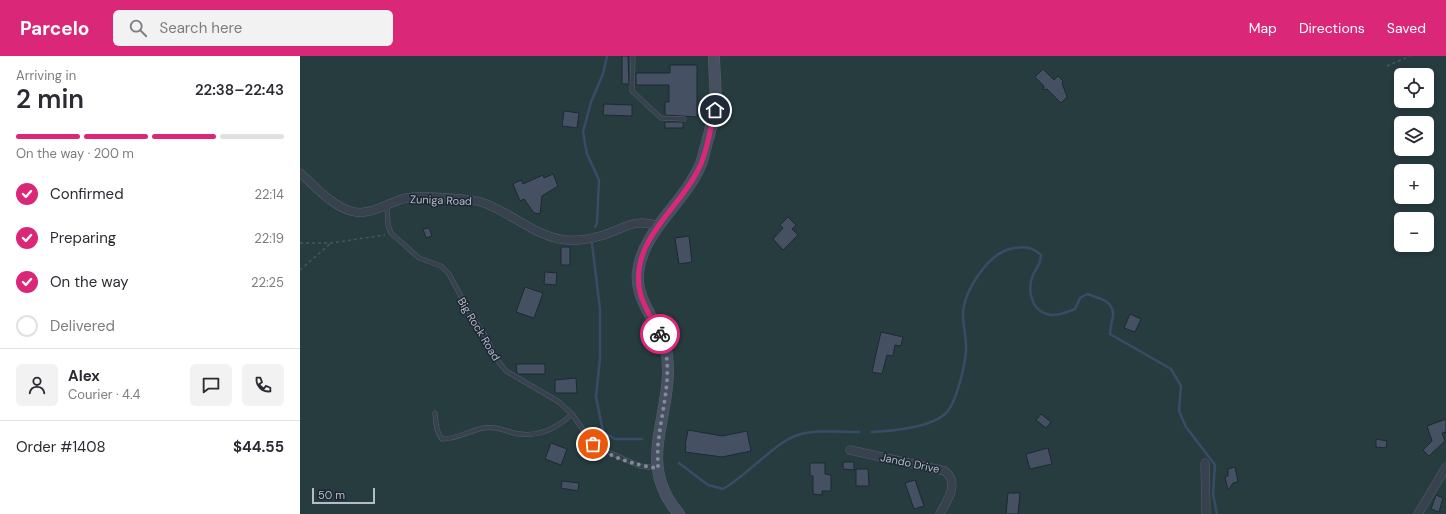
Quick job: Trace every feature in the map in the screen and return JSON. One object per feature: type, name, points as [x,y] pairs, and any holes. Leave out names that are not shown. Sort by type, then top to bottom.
[{"type":"main road","points":[[679,514],[668,501],[660,484],[658,468],[658,439],[668,372],[664,344],[640,294],[638,273],[643,255],[658,226],[700,166],[715,110],[714,56]]},
{"type":"street","name":"Zuniga Road","points":[[300,173],[339,206],[350,211],[366,212],[407,198],[432,198],[481,202],[540,231],[566,240],[600,236],[628,224],[638,222],[658,226]]},
{"type":"street","name":"Jando Drive","points":[[850,450],[946,471],[952,478],[952,487],[940,514]]},
{"type":"street","points":[[1205,463],[1206,514]]},
{"type":"street","points":[[1418,514],[1446,467]]},
{"type":"lane","points":[[633,56],[632,90],[661,118],[684,119]]},
{"type":"lane","points":[[387,205],[388,225],[391,233]]},
{"type":"lane","name":"Big Rock Road","points":[[391,233],[419,258],[441,266],[448,274],[471,315],[488,340],[494,356],[506,371],[545,392],[559,402],[572,414],[599,448],[640,466],[658,468]]},
{"type":"lane","points":[[435,413],[436,426],[439,436],[442,439],[450,439],[483,428],[491,427],[522,435],[532,435],[553,429],[572,414]]},
{"type":"path","points":[[1387,66],[1410,56]]},
{"type":"path","points":[[300,243],[331,244],[391,233]]},
{"type":"path","points":[[300,270],[331,244]]},
{"type":"green space","points":[[300,56],[1446,56],[1446,514],[300,514]]},
{"type":"building","points":[[622,56],[628,56],[629,84],[622,84]]},
{"type":"building","points":[[670,65],[697,65],[697,117],[665,115],[665,102],[669,102],[669,85],[636,85],[636,73],[670,73]]},
{"type":"building","points":[[1043,69],[1054,80],[1058,76],[1063,81],[1062,83],[1067,97],[1061,103],[1047,89],[1043,90],[1044,86],[1035,77]]},
{"type":"building","points":[[604,104],[632,105],[632,116],[603,115]]},
{"type":"building","points":[[564,111],[579,113],[577,128],[562,126]]},
{"type":"building","points":[[665,122],[683,122],[683,128],[665,128]]},
{"type":"building","points":[[553,174],[558,186],[542,196],[540,214],[534,213],[524,199],[520,201],[513,184],[521,180],[523,184],[543,175],[544,178]]},
{"type":"building","points":[[788,217],[796,225],[792,229],[798,235],[783,250],[773,239],[783,228],[780,225]]},
{"type":"building","points":[[429,228],[432,236],[426,238],[423,229]]},
{"type":"building","points":[[689,236],[692,262],[679,264],[675,238]]},
{"type":"building","points":[[561,247],[570,247],[570,265],[561,265]]},
{"type":"building","points":[[545,272],[557,273],[556,285],[544,284]]},
{"type":"building","points":[[525,287],[543,293],[534,318],[516,312]]},
{"type":"building","points":[[1130,314],[1141,319],[1135,332],[1124,328]]},
{"type":"building","points":[[881,332],[903,337],[901,346],[895,345],[893,356],[887,355],[882,374],[872,372]]},
{"type":"building","points":[[516,364],[545,364],[545,374],[518,374]]},
{"type":"building","points":[[576,378],[577,393],[555,393],[555,380]]},
{"type":"building","points":[[1041,414],[1051,422],[1046,428],[1036,420]]},
{"type":"building","points":[[1446,419],[1446,432],[1442,433],[1445,441],[1429,456],[1423,450],[1432,441],[1427,426]]},
{"type":"building","points":[[688,430],[722,436],[747,431],[751,451],[722,457],[685,452]]},
{"type":"building","points":[[1376,439],[1387,441],[1386,448],[1376,447]]},
{"type":"building","points":[[551,443],[567,449],[561,465],[545,459]]},
{"type":"building","points":[[1048,448],[1052,464],[1030,469],[1026,454]]},
{"type":"building","points":[[854,462],[854,470],[843,469],[843,463]]},
{"type":"building","points":[[810,463],[825,463],[825,474],[831,475],[831,491],[822,491],[822,495],[813,494],[813,476],[810,476]]},
{"type":"building","points":[[1235,467],[1238,482],[1233,483],[1228,490],[1225,477],[1228,476],[1228,469]]},
{"type":"building","points":[[856,469],[868,469],[869,486],[856,486]]},
{"type":"building","points":[[915,480],[924,506],[914,509],[905,483]]},
{"type":"building","points":[[562,481],[579,483],[578,491],[561,488]]},
{"type":"building","points":[[1008,493],[1020,493],[1018,514],[1006,514]]},
{"type":"building","points":[[1436,495],[1443,498],[1439,512],[1431,509]]},
{"type":"waterway","points":[[595,227],[597,223],[599,180],[587,154],[583,132],[591,102],[603,74],[607,56]]},
{"type":"waterway","points":[[592,244],[600,309],[600,358],[596,397],[603,432],[615,439],[642,439]]},
{"type":"waterway","points":[[872,432],[900,430],[920,426],[930,423],[945,414],[953,402],[964,365],[966,346],[963,315],[964,306],[972,285],[985,266],[1002,252],[1019,247],[1030,248],[1041,255],[1030,286],[1032,298],[1037,308],[1047,314],[1058,315],[1075,309],[1080,298],[1087,294],[1100,298],[1108,303],[1113,311],[1110,334],[1171,369],[1181,386],[1179,411],[1186,427],[1215,465],[1213,494],[1217,514]]},
{"type":"waterway","points":[[679,463],[708,485],[723,489],[778,446],[795,436],[810,432],[859,432]]},
{"type":"way so far","points":[[593,444],[634,464],[658,468],[658,439],[668,372],[664,344],[660,334]]},
{"type":"route","points":[[660,334],[640,294],[638,273],[643,255],[658,226],[700,166],[715,110]]}]
